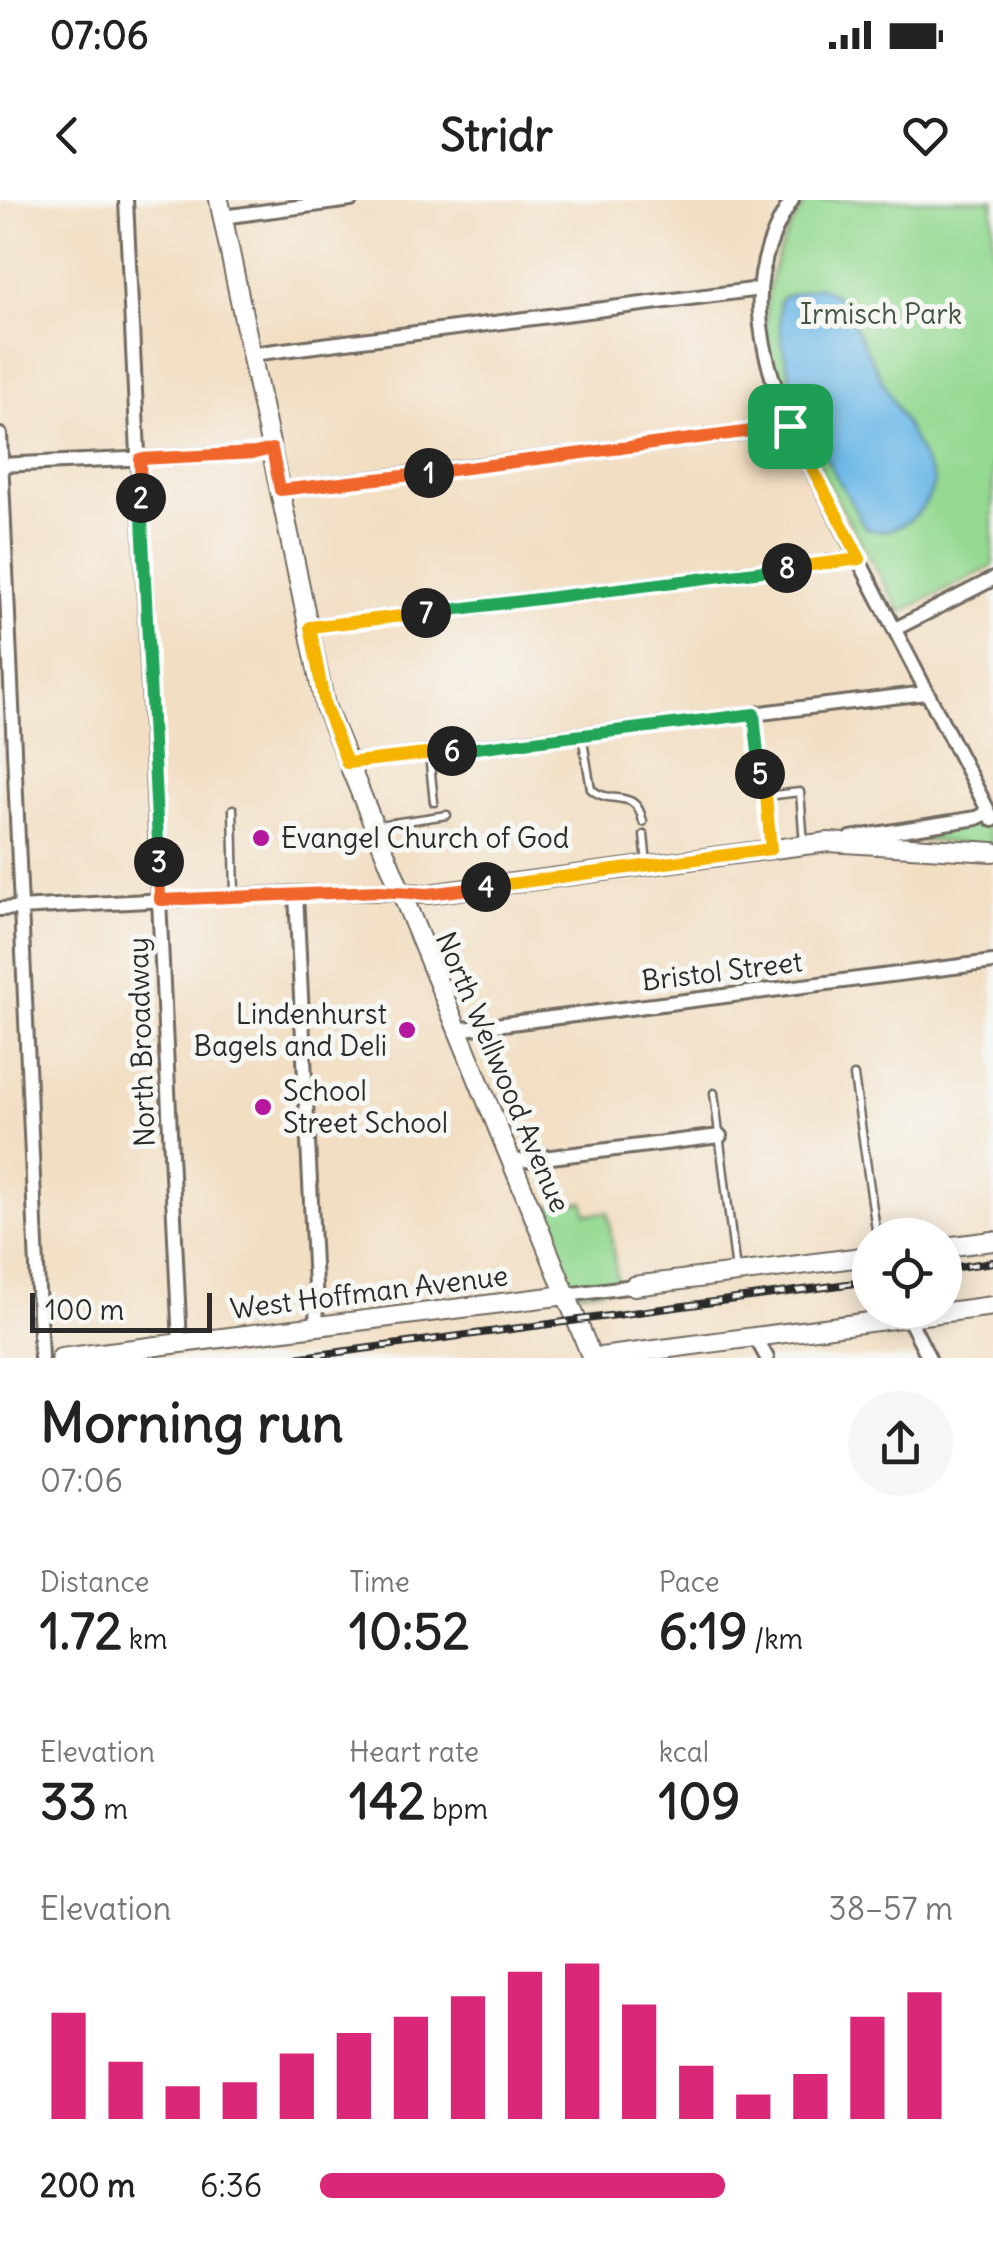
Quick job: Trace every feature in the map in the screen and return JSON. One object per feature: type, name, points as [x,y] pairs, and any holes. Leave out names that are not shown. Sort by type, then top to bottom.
[{"type":"main road","name":"North Wellwood Avenue","points":[[220,208],[325,706],[592,1358]]},
{"type":"main road","points":[[400,893],[428,894],[828,842],[993,852]]},
{"type":"main road","points":[[962,1245],[993,1241]]},
{"type":"main road","points":[[634,1286],[852,1258]]},
{"type":"main road","name":"West Hoffman Avenue","points":[[61,1358],[566,1295]]},
{"type":"main road","points":[[962,1309],[993,1306]]},
{"type":"main road","points":[[592,1358],[852,1322]]},
{"type":"street","name":"North Broadway","points":[[126,200],[180,1344]]},
{"type":"street","points":[[220,208],[351,200]]},
{"type":"street","points":[[792,200],[766,252],[760,289],[765,361],[790,426],[991,816],[828,842]]},
{"type":"street","points":[[252,354],[760,289]]},
{"type":"street","points":[[280,490],[790,426]]},
{"type":"street","points":[[0,436],[41,1358]]},
{"type":"street","points":[[1,465],[272,449]]},
{"type":"street","points":[[310,627],[860,559]]},
{"type":"street","points":[[895,629],[993,579]]},
{"type":"street","points":[[347,763],[926,693]]},
{"type":"street","points":[[0,909],[296,893],[400,893]]},
{"type":"street","points":[[296,893],[317,1327]]},
{"type":"street","name":"Bristol Street","points":[[456,1030],[993,962]]},
{"type":"street","points":[[511,1162],[720,1136]]},
{"type":"street","points":[[566,1295],[634,1286]]},
{"type":"street","points":[[913,1328],[928,1358]]},
{"type":"street","points":[[756,1336],[767,1358]]},
{"type":"lane","points":[[754,714],[771,849]]},
{"type":"lane","points":[[582,735],[592,789],[599,796],[630,800],[638,805],[643,822]]},
{"type":"lane","points":[[428,753],[434,802]]},
{"type":"lane","points":[[766,796],[800,792],[804,845]]},
{"type":"lane","points":[[232,809],[235,896]]},
{"type":"lane","points":[[373,828],[387,822],[447,815]]},
{"type":"lane","points":[[644,836],[647,865]]},
{"type":"lane","points":[[854,1076],[874,1218]]},
{"type":"lane","points":[[714,1093],[736,1273]]},
{"type":"green space","name":"Irmisch Park","points":[[808,200],[993,200],[993,566],[901,612],[785,404],[773,375],[766,328],[770,283],[784,240]]},
{"type":"green space","points":[[986,822],[993,846],[893,838],[896,834]]},
{"type":"green space","points":[[584,1202],[586,1214],[608,1212],[618,1287],[567,1294],[532,1209]]},
{"type":"water","points":[[819,286],[834,294],[846,310],[934,480],[919,512],[888,530],[865,528],[807,420],[787,364],[779,303],[783,297]]},
{"type":"railway","points":[[962,1267],[993,1262]]},
{"type":"railway","points":[[295,1358],[852,1283]]},
{"type":"place","name":"Evangel Church of God","points":[[261,838]]},
{"type":"place","name":"Lindenhurst Bagels and Deli","points":[[407,1030]]},
{"type":"place","name":"School Street School","points":[[263,1107]]},
{"type":"route","points":[[790,426],[860,559],[310,627],[325,706],[347,763],[754,714],[771,849],[428,894],[379,891],[160,900],[140,459],[272,449],[280,490],[790,426]]}]
